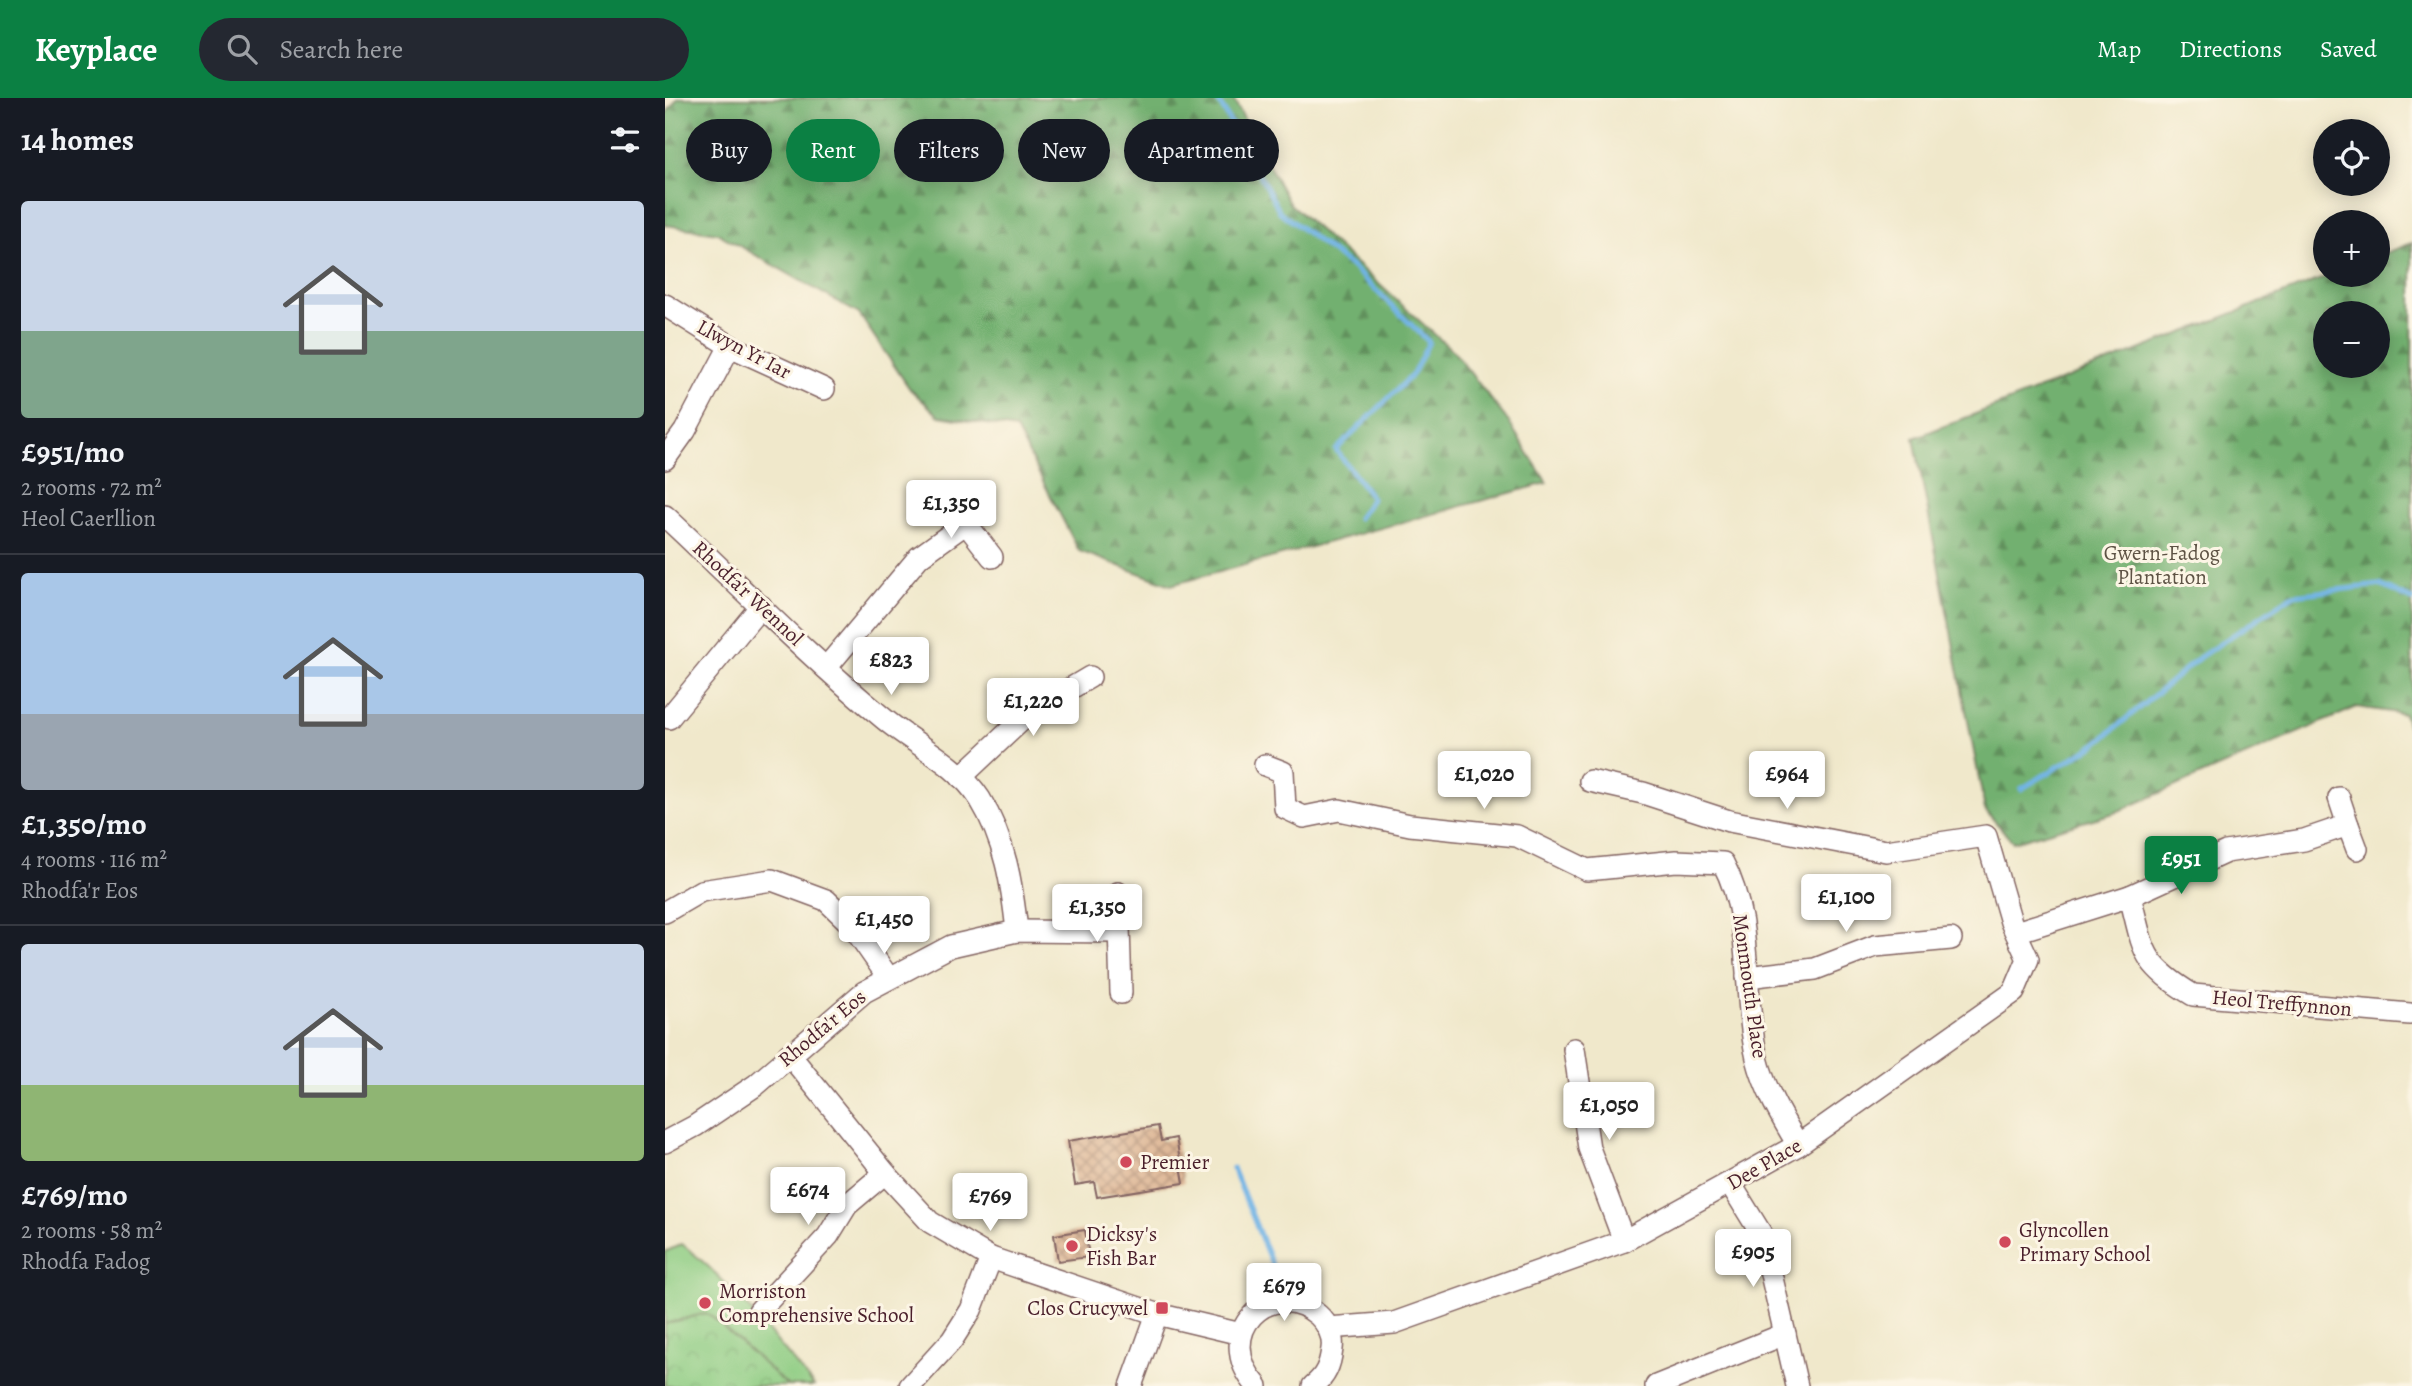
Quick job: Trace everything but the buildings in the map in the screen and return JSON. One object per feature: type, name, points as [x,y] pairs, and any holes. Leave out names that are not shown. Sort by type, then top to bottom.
[{"type":"street","name":"Llwyn Yr Iar","points":[[665,305],[730,346],[824,389]]},
{"type":"street","points":[[665,459],[685,431],[730,346]]},
{"type":"street","points":[[945,496],[992,557]]},
{"type":"street","name":"Rhodfa'r Wennol","points":[[665,516],[826,668],[885,720],[926,747],[961,777],[979,798],[998,835],[1011,878],[1017,931]]},
{"type":"street","points":[[826,668],[919,557],[965,524]]},
{"type":"street","points":[[669,718],[761,606]]},
{"type":"street","points":[[961,777],[1029,713],[1090,677]]},
{"type":"street","name":"Monmouth Place","points":[[1265,765],[1283,772],[1285,808],[1304,817],[1339,810],[1410,825],[1517,836],[1587,870],[1676,861],[1723,863],[1737,889],[1757,1058],[1775,1106],[1798,1146]]},
{"type":"street","name":"Dee Place","points":[[1328,1328],[1394,1323],[1624,1241],[1798,1146],[2014,992],[2028,959],[1986,836],[1887,851],[1729,821],[1643,793],[1590,781]]},
{"type":"street","points":[[2339,798],[2357,849]]},
{"type":"street","points":[[2017,932],[2130,896],[2226,852],[2304,840],[2348,825]]},
{"type":"street","points":[[665,912],[701,891],[772,880],[826,900],[851,925],[888,977]]},
{"type":"street","points":[[1118,893],[1117,932],[1121,993]]},
{"type":"street","name":"Heol Treffynnon","points":[[2130,896],[2145,956],[2168,981],[2193,995],[2410,1014]]},
{"type":"street","name":"Rhodfa'r Eos","points":[[665,1142],[695,1126],[756,1085],[864,992],[951,946],[1017,931],[1117,932]]},
{"type":"street","points":[[1747,977],[1815,969],[1875,946],[1951,939]]},
{"type":"street","points":[[1574,1049],[1589,1148],[1624,1241]]},
{"type":"street","points":[[789,1054],[884,1173],[930,1222],[991,1258],[1157,1314],[1241,1334]]},
{"type":"street","points":[[759,1311],[828,1236],[847,1205],[884,1173]]},
{"type":"street","points":[[1730,1183],[1762,1235],[1797,1386]]},
{"type":"street","points":[[911,1386],[952,1340],[971,1310],[991,1258]]},
{"type":"street","points":[[1257,1386],[1245,1373],[1239,1357],[1241,1334],[1249,1319],[1261,1308],[1289,1301],[1310,1308],[1328,1328],[1333,1344],[1330,1366],[1313,1386]]},
{"type":"street","points":[[1131,1386],[1157,1314]]},
{"type":"street","points":[[1656,1386],[1785,1334]]},
{"type":"green space","points":[[678,98],[1233,98],[1244,119],[1124,119],[1124,182],[1278,182],[1289,203],[1454,352],[1508,421],[1547,483],[1171,585],[1079,551],[1016,429],[939,416],[910,389],[859,314],[717,233],[665,225],[665,115]]},
{"type":"green space","name":"Gwern-Fadog Plantation","points":[[2412,243],[2412,739],[2404,714],[2357,707],[2114,813],[2013,842],[1985,810],[1914,438],[2313,282],[2313,287],[2390,287],[2390,251]]},
{"type":"green space","points":[[682,1244],[735,1293],[814,1386],[788,1386],[706,1314],[665,1324],[665,1252]]},
{"type":"green space","points":[[706,1313],[788,1386],[665,1386],[665,1324]]},
{"type":"waterway","points":[[1219,102],[1280,212],[1353,268],[1429,342],[1413,374],[1336,450],[1372,498],[1358,518]]},
{"type":"waterway","points":[[2021,789],[2096,744],[2200,657],[2293,595],[2380,585],[2412,600]]},
{"type":"waterway","points":[[1233,1168],[1279,1282]]},
{"type":"place","name":"Premier","points":[[1126,1162]]},
{"type":"place","name":"Glyncollen Primary School","points":[[2005,1242]]},
{"type":"place","name":"Dicksy's Fish Bar","points":[[1072,1246]]},
{"type":"place","name":"Morriston Comprehensive School","points":[[705,1303]]},
{"type":"place","name":"Clos Crucywel","points":[[1162,1308]]}]
